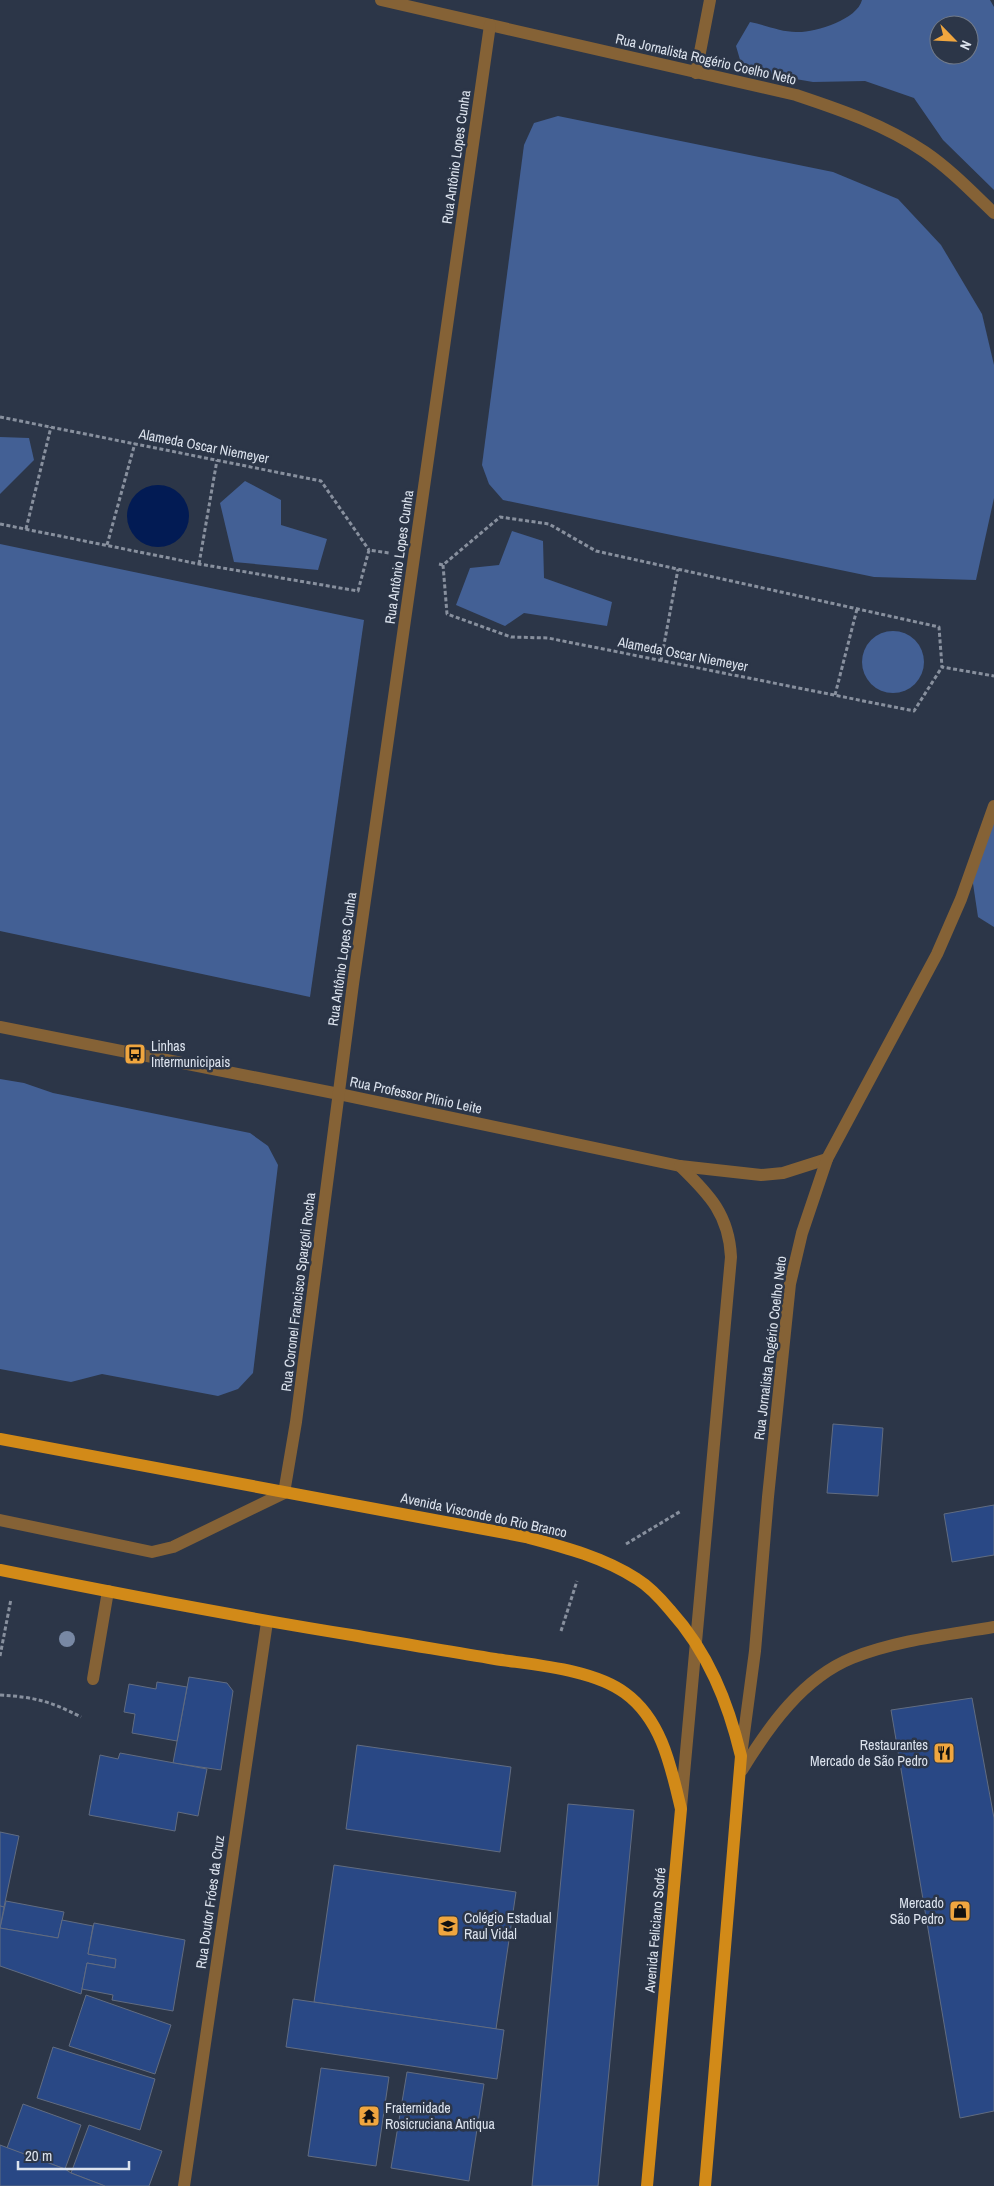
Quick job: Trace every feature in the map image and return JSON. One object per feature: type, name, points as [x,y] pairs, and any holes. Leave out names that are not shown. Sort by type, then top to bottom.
[{"type":"main road","name":"Avenida Visconde do Rio Branco","points":[[0,1439],[526,1537],[585,1554],[618,1568],[656,1594],[678,1618],[697,1644],[722,1694],[742,1756],[740,1772]]},
{"type":"main road","points":[[0,1570],[267,1622]]},
{"type":"main road","name":"Avenida Feliciano Sodré","points":[[267,1622],[550,1668],[587,1676],[625,1693],[654,1724],[669,1762],[681,1809],[647,2186]]},
{"type":"main road","points":[[705,2186],[740,1772]]},
{"type":"street","name":"Rua Jornalista Rogério Coelho Neto","points":[[381,0],[796,95],[847,112],[887,130],[926,152],[994,213]]},
{"type":"street","points":[[696,73],[710,0]]},
{"type":"street","name":"Rua Antônio Lopes Cunha","points":[[339,1094],[490,25]]},
{"type":"street","name":"Rua Jornalista Rogério Coelho Neto","points":[[742,1756],[755,1651],[768,1497],[790,1284],[802,1233],[826,1159],[937,954],[961,899],[994,806]]},
{"type":"street","name":"Rua Professor Plínio Leite","points":[[0,1026],[339,1094],[680,1166],[761,1175],[790,1171],[826,1159]]},
{"type":"street","name":"Rua Coronel Francisco Spargoli Rocha","points":[[284,1493],[296,1422],[339,1094]]},
{"type":"street","points":[[680,1166],[712,1201],[724,1219],[730,1236],[731,1257],[681,1809]]},
{"type":"street","points":[[0,1520],[152,1552],[173,1547],[284,1493]]},
{"type":"street","points":[[93,1679],[108,1591]]},
{"type":"street","name":"Rua Doutor Fróes da Cruz","points":[[184,2186],[267,1622]]},
{"type":"street","points":[[740,1772],[760,1740],[800,1693],[824,1674],[851,1658],[904,1643],[994,1627]]},
{"type":"path","name":"Alameda Oscar Niemeyer","points":[[0,417],[321,480],[369,550]]},
{"type":"path","points":[[26,529],[51,427]]},
{"type":"path","points":[[108,546],[135,443]]},
{"type":"path","points":[[199,564],[217,460]]},
{"type":"path","points":[[0,524],[199,564],[358,591],[369,550],[443,565],[500,517],[549,524],[596,551],[939,627],[942,667],[994,676]]},
{"type":"path","name":"Alameda Oscar Niemeyer","points":[[443,565],[447,614],[511,637],[548,638],[914,711],[942,667]]},
{"type":"path","points":[[661,661],[678,570]]},
{"type":"path","points":[[835,695],[857,609]]},
{"type":"path","points":[[585,1554],[619,1548],[709,1494]]},
{"type":"path","points":[[0,1656],[16,1574]]},
{"type":"path","points":[[561,1631],[577,1581]]},
{"type":"path","points":[[0,1695],[24,1696],[55,1703],[80,1717]]},
{"type":"shaded area","points":[[862,0],[990,0],[994,7],[994,190],[943,140],[914,98],[865,81],[813,82],[743,70],[736,46],[750,22],[785,31],[804,32],[834,24],[852,14]]},
{"type":"shaded area","points":[[558,116],[833,172],[898,199],[941,245],[982,314],[994,365],[994,498],[976,580],[874,577],[503,500],[489,484],[482,465],[524,145],[534,123]]},
{"type":"shaded area","points":[[0,437],[29,438],[34,460],[0,494]]},
{"type":"shaded area","points":[[245,481],[281,500],[281,525],[327,539],[318,570],[234,562],[220,503]]},
{"type":"shaded area","points":[[158,485],[175,490],[180,494],[184,499],[189,516],[184,533],[180,538],[175,542],[158,547],[141,542],[136,538],[132,533],[127,516],[132,499],[136,494],[141,490]]},
{"type":"shaded area","points":[[512,531],[543,541],[544,578],[612,602],[607,626],[524,613],[505,626],[456,605],[470,568],[499,565]]},
{"type":"shaded area","points":[[0,544],[364,620],[310,997],[0,931]]},
{"type":"shaded area","points":[[893,631],[905,633],[915,640],[922,650],[924,662],[922,674],[915,684],[905,691],[893,693],[881,691],[871,684],[864,674],[862,662],[864,650],[871,640],[881,633]]},
{"type":"shaded area","points":[[994,813],[994,927],[978,917],[971,870]]},
{"type":"shaded area","points":[[0,1079],[24,1083],[53,1093],[250,1133],[268,1146],[278,1165],[253,1373],[238,1389],[218,1396],[102,1374],[71,1382],[0,1369]]},
{"type":"building","points":[[833,1424],[883,1428],[878,1496],[827,1493]]},
{"type":"building","points":[[994,1505],[994,1555],[952,1562],[944,1514]]},
{"type":"building","points":[[189,1677],[227,1683],[233,1691],[221,1770],[173,1763]]},
{"type":"building","points":[[157,1682],[187,1687],[177,1741],[132,1733],[135,1714],[124,1712],[129,1684],[156,1689]]},
{"type":"building","name":"Mercado São Pedro","points":[[972,1698],[994,1818],[994,2111],[960,2118],[891,1710]]},
{"type":"building","points":[[357,1745],[511,1767],[500,1852],[346,1829]]},
{"type":"building","points":[[120,1753],[207,1769],[198,1816],[178,1812],[175,1831],[89,1815],[100,1755],[118,1759]]},
{"type":"building","points":[[568,1804],[634,1810],[598,2186],[532,2186]]},
{"type":"building","points":[[0,1832],[19,1836],[4,1907],[0,1906]]},
{"type":"building","points":[[334,1865],[516,1892],[496,2029],[314,2002]]},
{"type":"building","points":[[6,1901],[64,1912],[58,1938],[0,1928]]},
{"type":"building","points":[[0,1906],[4,1907],[0,1928]]},
{"type":"building","points":[[62,1920],[93,1926],[88,1954],[116,1959],[115,1968],[87,1963],[81,1994],[0,1966],[0,1928],[58,1938]]},
{"type":"building","points":[[94,1923],[185,1940],[173,2011],[112,2000],[113,1995],[82,1989],[87,1963],[115,1968],[116,1959],[88,1954]]},
{"type":"building","points":[[86,1995],[171,2025],[155,2074],[69,2046]]},
{"type":"building","points":[[293,1999],[504,2030],[497,2079],[286,2047]]},
{"type":"building","points":[[53,2047],[155,2079],[140,2130],[37,2098]]},
{"type":"building","points":[[321,2068],[389,2077],[376,2166],[308,2156]]},
{"type":"building","points":[[407,2072],[484,2084],[469,2181],[391,2168]]},
{"type":"building","points":[[23,2104],[81,2125],[65,2169],[7,2148]]},
{"type":"building","points":[[89,2125],[162,2151],[149,2186],[105,2186],[71,2173]]},
{"type":"building","points":[[0,2145],[65,2169],[105,2186],[0,2186]]},
{"type":"place","name":"Linhas Intermunicipais","points":[[135,1054]]},
{"type":"place","name":"Restaurantes Mercado de São Pedro","points":[[944,1753]]},
{"type":"place","name":"Mercado São Pedro","points":[[960,1911]]},
{"type":"place","name":"Colégio Estadual Raul Vidal","points":[[448,1926]]},
{"type":"place","name":"Fraternidade Rosicruciana Antiqua","points":[[369,2116]]}]
